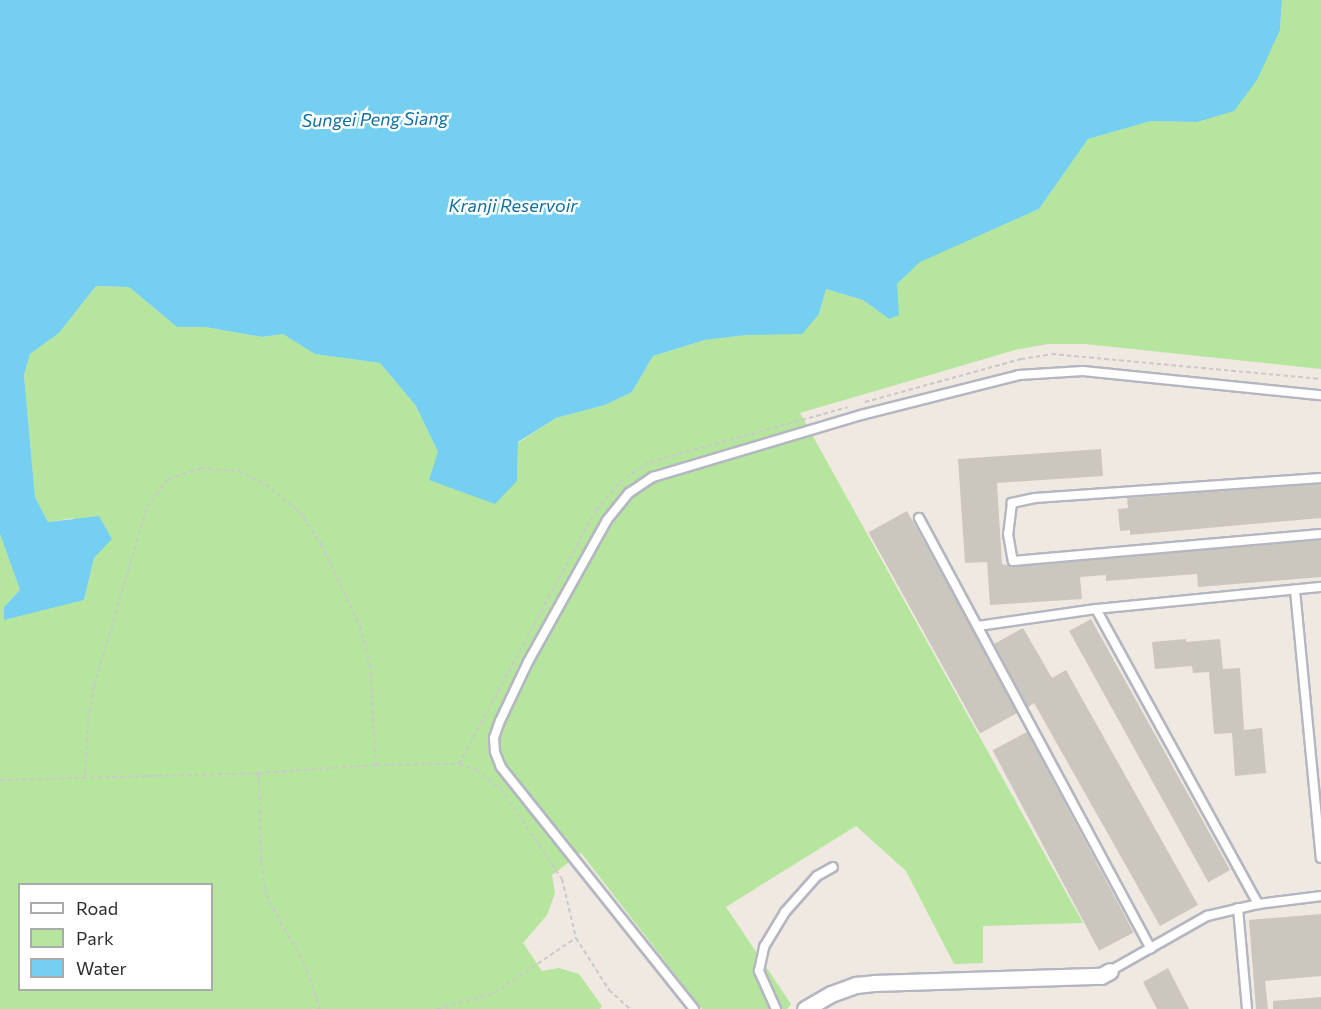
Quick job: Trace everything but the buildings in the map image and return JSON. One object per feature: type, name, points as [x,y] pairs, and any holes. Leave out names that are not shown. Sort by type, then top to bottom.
[{"type":"street","points":[[805,1009],[831,994],[856,985],[874,982],[1101,976],[1110,971]]},
{"type":"lane","points":[[694,1009],[501,767],[495,752],[494,738],[500,721],[528,662],[606,520],[629,494],[653,477],[861,415],[1019,375],[1083,371],[1321,395]]},
{"type":"lane","points":[[1321,478],[1035,498],[1012,503],[1008,534],[1013,561],[1321,534]]},
{"type":"lane","points":[[919,518],[1151,948]]},
{"type":"lane","points":[[978,626],[1096,609],[1321,587]]},
{"type":"lane","points":[[1295,590],[1321,858]]},
{"type":"lane","points":[[1096,609],[1258,904]]},
{"type":"lane","points":[[776,1009],[759,971],[764,947],[785,912],[818,876],[833,867]]},
{"type":"lane","points":[[1110,971],[1207,916],[1258,904],[1321,896]]},
{"type":"lane","points":[[1238,908],[1247,1009]]},
{"type":"path","points":[[863,403],[1021,359],[1052,354],[1321,379]]},
{"type":"path","points":[[459,764],[596,510],[620,482],[650,462],[852,406]]},
{"type":"path","points":[[85,779],[88,720],[94,686],[147,507],[168,479],[201,468],[238,471],[265,484],[299,511],[321,544],[360,626],[370,664],[376,765]]},
{"type":"path","points":[[0,780],[259,773],[376,765],[459,764],[476,770],[501,789],[562,879],[576,939],[609,990],[630,1009]]},
{"type":"path","points":[[259,773],[261,862],[266,895],[307,970],[320,1009]]},
{"type":"path","points":[[437,1009],[494,993],[576,939]]},
{"type":"green space","points":[[1282,0],[1321,0],[1321,369],[1085,344],[1048,344],[1015,350],[800,413],[1083,923],[983,926],[983,963],[954,964],[906,871],[856,826],[726,907],[791,1004],[787,1009],[702,1009],[581,853],[552,875],[555,893],[547,915],[523,943],[542,971],[559,968],[579,974],[602,1006],[600,1009],[0,1009],[0,534],[20,590],[4,607],[84,600],[94,558],[73,518],[48,522],[35,497],[24,375],[30,354],[59,333],[96,286],[129,287],[177,327],[205,327],[262,337],[283,334],[316,354],[380,363],[416,406],[438,452],[517,481],[518,443],[556,418],[605,405],[632,392],[653,356],[705,340],[747,335],[819,314],[826,289],[863,300],[889,319],[897,284],[920,261],[1039,209],[1088,139],[1151,121],[1197,122],[1280,30]]},
{"type":"water","name":"Kranji Reservoir","points":[[0,0],[1282,0],[1280,30],[1257,80],[1234,111],[1197,122],[1151,121],[1088,139],[1039,209],[920,262],[897,284],[899,315],[889,319],[863,300],[826,289],[819,314],[802,334],[747,335],[705,340],[653,356],[632,392],[605,405],[556,418],[518,442],[517,481],[495,504],[429,480],[438,452],[416,406],[380,363],[315,354],[283,334],[262,337],[205,327],[177,327],[129,287],[96,286],[59,333],[30,354],[24,375],[35,497],[48,522],[99,516],[112,539],[94,558],[84,600],[4,620],[4,607],[20,590],[0,534]]},
{"type":"water label","name":"Sungei Peng Siang","points":[[375,119]]}]
